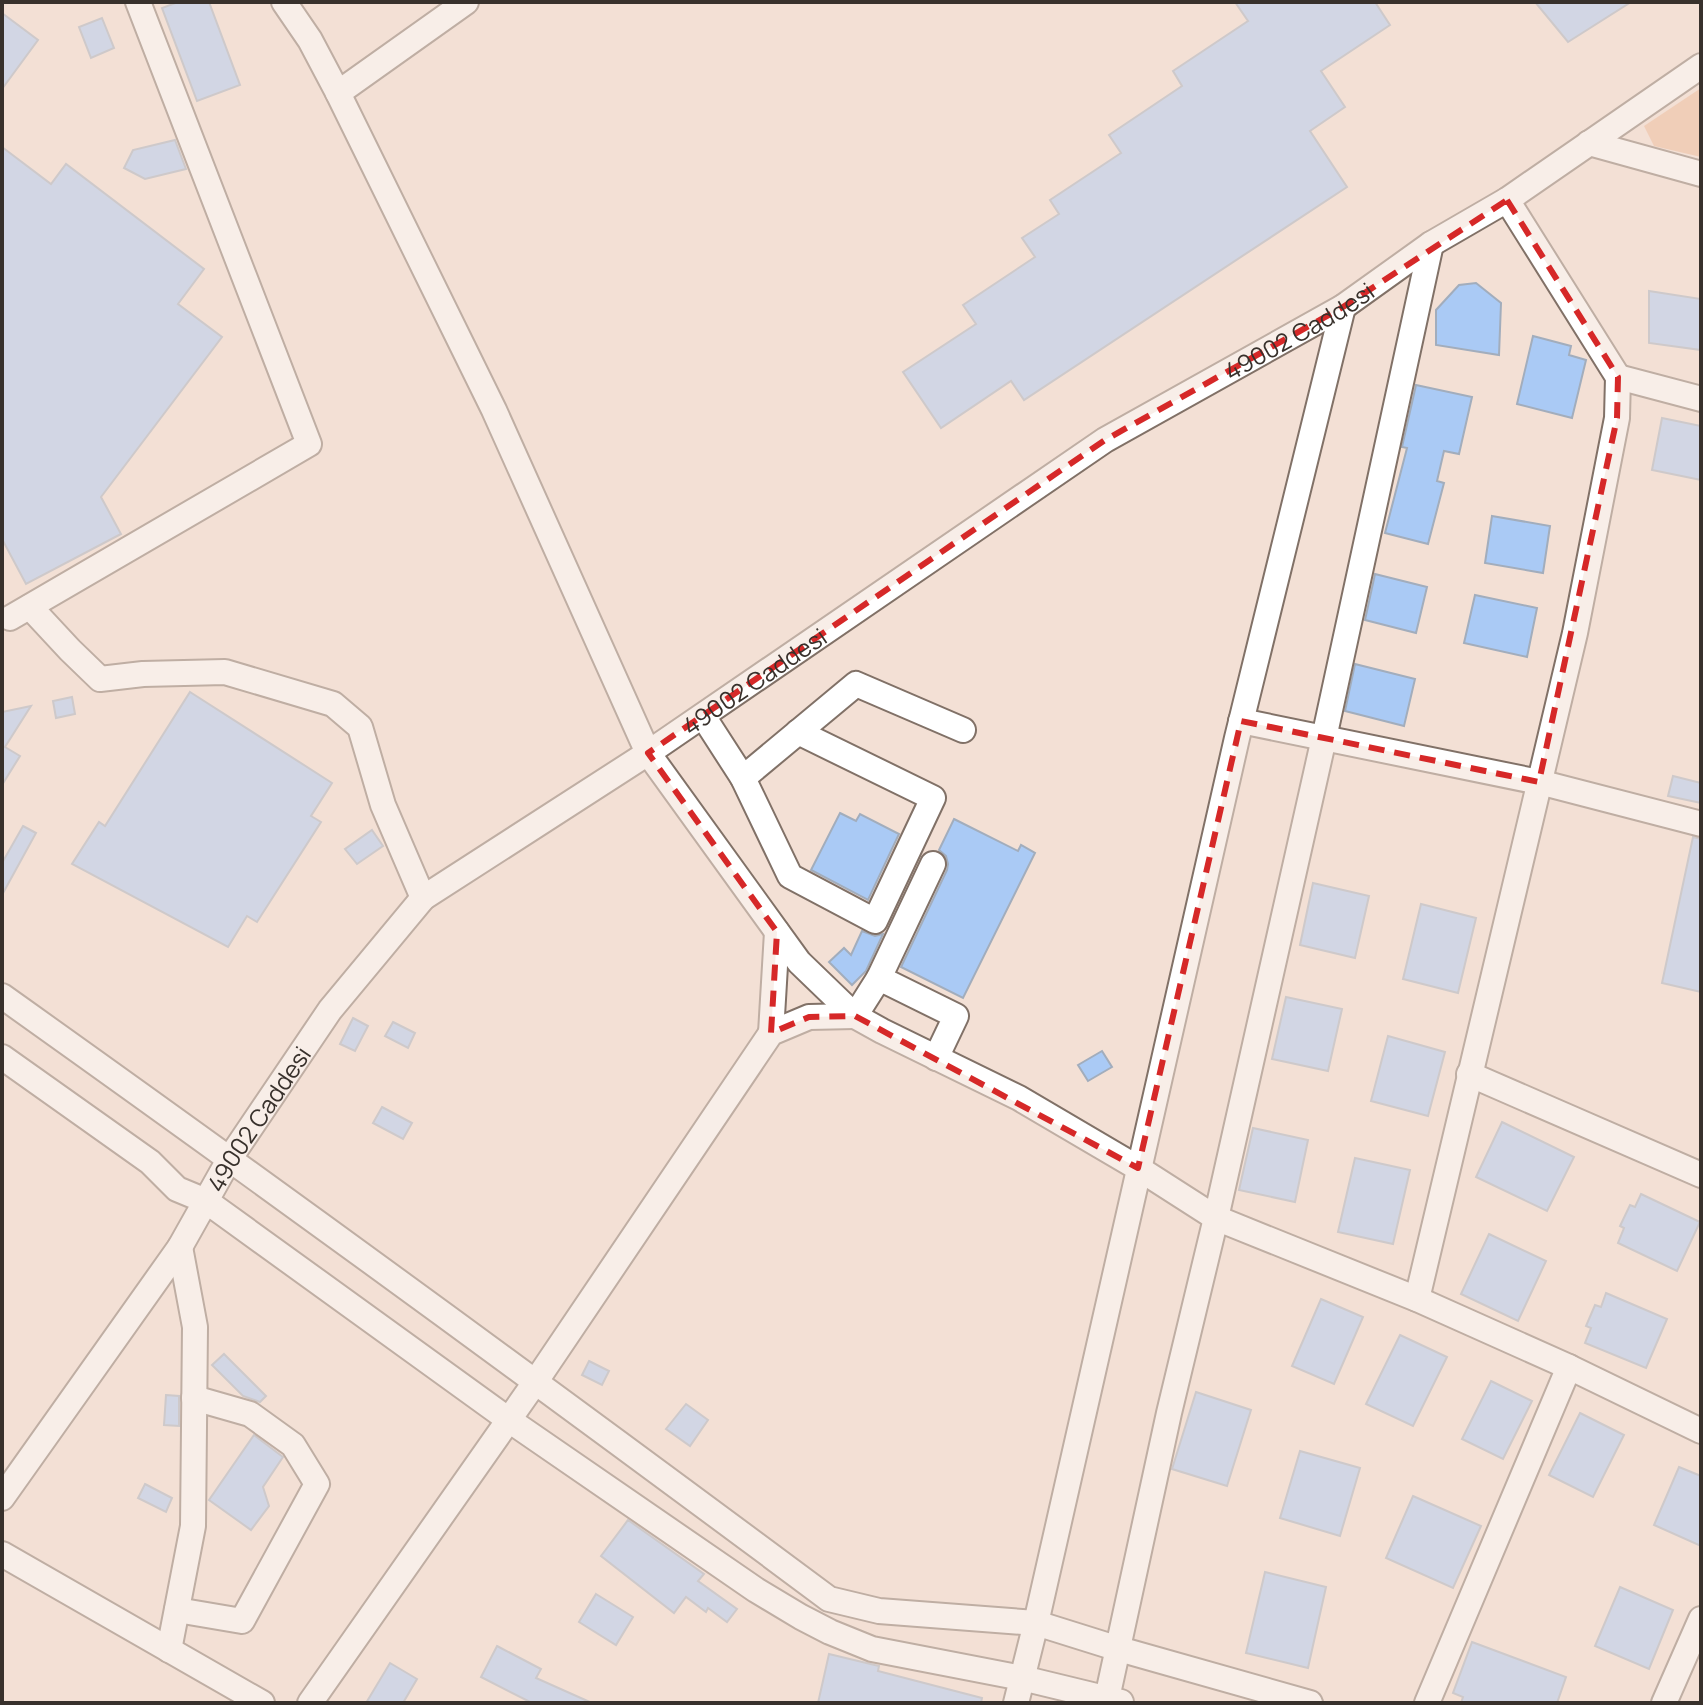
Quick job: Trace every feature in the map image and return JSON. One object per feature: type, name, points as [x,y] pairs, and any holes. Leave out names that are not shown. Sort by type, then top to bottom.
[{"type":"street","points":[[138,2],[309,444],[20,612],[70,650],[100,679],[143,674],[225,672],[333,704],[360,727],[383,805],[423,898]]},
{"type":"street","points":[[284,2],[310,40],[338,93],[494,410],[648,753],[799,962],[855,1016],[1019,1098],[1216,1218],[1417,1299],[1569,1367],[1701,1431]]},
{"type":"street","points":[[338,93],[466,2]]},
{"type":"street","name":"49002 Caddesi","points":[[2,1498],[180,1247],[230,1158],[330,1010],[423,898],[648,753],[1105,440],[1343,307],[1431,244],[1507,200],[1701,66]]},
{"type":"street","points":[[1589,143],[1701,174]]},
{"type":"street","points":[[1417,1299],[1575,633],[1617,418],[1618,377],[1507,200]]},
{"type":"street","points":[[2,1057],[150,1162],[177,1189],[206,1201],[509,1420],[756,1590],[830,1632],[872,1649],[1022,1678],[1112,1701],[1119,1649],[1169,1413],[1324,738],[1431,244]]},
{"type":"street","points":[[1016,1703],[1241,721],[1343,307]]},
{"type":"street","points":[[1618,377],[1701,399]]},
{"type":"street","points":[[743,778],[856,684],[963,730]]},
{"type":"street","points":[[703,716],[743,778],[790,876],[875,921],[933,798],[798,732]]},
{"type":"street","points":[[1241,721],[1539,782],[1701,824]]},
{"type":"street","points":[[855,1016],[879,978],[933,864]]},
{"type":"street","points":[[310,1703],[536,1381],[771,1033],[777,932]]},
{"type":"street","points":[[879,978],[956,1016],[936,1058]]},
{"type":"street","points":[[2,996],[536,1381],[829,1599],[879,1611],[1036,1623],[1310,1703]]},
{"type":"street","points":[[771,1033],[809,1017],[855,1016]]},
{"type":"street","points":[[1469,1074],[1701,1175]]},
{"type":"street","points":[[169,1650],[193,1526],[195,1327],[180,1247]]},
{"type":"street","points":[[1427,1703],[1569,1367]]},
{"type":"street","points":[[177,1610],[242,1621],[317,1484],[293,1445],[250,1414],[194,1398]]},
{"type":"street","points":[[2,1554],[262,1703]]},
{"type":"street","points":[[1664,1703],[1701,1619]]},
{"type":"highlighted area","points":[[1507,200],[1618,377],[1617,418],[1539,782],[1241,721],[1138,1168],[855,1016],[809,1017],[771,1033],[777,932],[648,753],[1105,440],[1343,307]]},
{"type":"shaded area","points":[[1701,88],[1701,157],[1654,146],[1644,126]]},
{"type":"building","points":[[178,2],[209,2],[240,85],[197,101],[162,8]]},
{"type":"building","points":[[1235,2],[1375,2],[1390,25],[1321,71],[1345,107],[1310,131],[1347,187],[1024,400],[1011,381],[941,428],[903,372],[976,324],[963,305],[1035,257],[1022,238],[1059,214],[1050,200],[1121,153],[1109,135],[1182,86],[1173,71],[1248,21]]},
{"type":"building","points":[[1535,2],[1631,2],[1568,42]]},
{"type":"building","points":[[2,13],[38,40],[2,89]]},
{"type":"building","points":[[102,18],[114,48],[91,58],[79,27]]},
{"type":"building","points":[[175,140],[186,169],[145,179],[124,168],[133,150]]},
{"type":"building","points":[[2,147],[51,184],[66,164],[204,269],[178,304],[222,337],[101,497],[121,534],[26,584],[2,539]]},
{"type":"building","points":[[1476,283],[1501,303],[1499,355],[1436,345],[1436,310],[1459,285]]},
{"type":"building","points":[[1649,291],[1701,299],[1701,350],[1649,343]]},
{"type":"building","points":[[1533,336],[1571,346],[1569,355],[1586,360],[1572,418],[1517,404]]},
{"type":"building","points":[[1416,385],[1472,397],[1459,454],[1444,451],[1437,481],[1444,483],[1428,544],[1385,533],[1407,448],[1402,447]]},
{"type":"building","points":[[1662,418],[1701,426],[1701,480],[1652,470]]},
{"type":"building","points":[[1492,516],[1550,526],[1543,573],[1485,563]]},
{"type":"building","points":[[1375,574],[1427,587],[1416,633],[1365,620]]},
{"type":"building","points":[[1475,595],[1537,608],[1527,657],[1464,643]]},
{"type":"building","points":[[1355,664],[1415,679],[1404,726],[1345,711]]},
{"type":"building","points":[[190,692],[332,783],[311,816],[321,822],[257,922],[247,916],[228,947],[72,864],[99,822],[105,826]]},
{"type":"building","points":[[72,697],[75,714],[56,718],[53,701]]},
{"type":"building","points":[[31,706],[5,747],[20,756],[2,785],[2,712]]},
{"type":"building","points":[[1673,776],[1701,783],[1701,803],[1668,796]]},
{"type":"building","points":[[840,813],[856,821],[860,814],[899,834],[868,900],[811,870]]},
{"type":"building","points":[[954,819],[1018,851],[1021,845],[1035,853],[963,998],[901,967],[947,870],[946,856],[939,850]]},
{"type":"building","points":[[23,826],[36,833],[2,895],[2,863]]},
{"type":"building","points":[[372,830],[383,846],[357,864],[345,849]]},
{"type":"building","points":[[1693,837],[1701,839],[1701,992],[1662,983]]},
{"type":"building","points":[[1313,883],[1369,896],[1355,958],[1300,945]]},
{"type":"building","points":[[1421,904],[1476,918],[1458,993],[1403,979]]},
{"type":"building","points":[[862,931],[875,936],[883,934],[866,971],[852,985],[829,962],[844,948],[851,955]]},
{"type":"building","points":[[1286,997],[1342,1009],[1328,1071],[1272,1059]]},
{"type":"building","points":[[353,1018],[368,1026],[355,1051],[340,1044]]},
{"type":"building","points":[[393,1022],[415,1033],[408,1048],[385,1036]]},
{"type":"building","points":[[1388,1036],[1445,1052],[1428,1116],[1371,1101]]},
{"type":"building","points":[[1102,1051],[1112,1067],[1088,1081],[1078,1065]]},
{"type":"building","points":[[382,1107],[412,1123],[403,1139],[373,1123]]},
{"type":"building","points":[[1502,1122],[1574,1157],[1547,1211],[1476,1177]]},
{"type":"building","points":[[1253,1128],[1308,1140],[1295,1202],[1239,1190]]},
{"type":"building","points":[[1355,1158],[1410,1170],[1393,1244],[1338,1232]]},
{"type":"building","points":[[1641,1194],[1700,1222],[1677,1271],[1618,1243],[1624,1228],[1620,1226],[1630,1205],[1635,1207]]},
{"type":"building","points":[[1489,1234],[1546,1261],[1518,1321],[1461,1294]]},
{"type":"building","points":[[1606,1293],[1667,1319],[1646,1368],[1585,1343],[1591,1328],[1586,1326],[1595,1305],[1601,1307]]},
{"type":"building","points":[[1321,1299],[1363,1317],[1334,1384],[1292,1366]]},
{"type":"building","points":[[1400,1335],[1447,1357],[1413,1426],[1366,1404]]},
{"type":"building","points":[[224,1354],[266,1396],[260,1402],[243,1396],[212,1365]]},
{"type":"building","points":[[589,1361],[609,1371],[602,1385],[582,1375]]},
{"type":"building","points":[[1491,1381],[1532,1401],[1503,1459],[1462,1439]]},
{"type":"building","points":[[1196,1392],[1251,1410],[1227,1486],[1172,1469]]},
{"type":"building","points":[[166,1395],[179,1396],[179,1426],[164,1425]]},
{"type":"building","points":[[686,1404],[708,1420],[690,1446],[666,1429]]},
{"type":"building","points":[[1580,1413],[1624,1435],[1593,1497],[1549,1475]]},
{"type":"building","points":[[254,1435],[283,1457],[263,1487],[269,1506],[251,1530],[209,1500]]},
{"type":"building","points":[[1300,1451],[1360,1468],[1340,1536],[1280,1518]]},
{"type":"building","points":[[1679,1467],[1701,1476],[1701,1546],[1654,1525]]},
{"type":"building","points":[[145,1484],[172,1498],[166,1512],[138,1498]]},
{"type":"building","points":[[1413,1496],[1481,1526],[1453,1588],[1386,1558]]},
{"type":"building","points":[[628,1520],[704,1574],[698,1581],[737,1609],[727,1622],[686,1597],[674,1613],[601,1556]]},
{"type":"building","points":[[1265,1572],[1326,1587],[1308,1668],[1246,1653]]},
{"type":"building","points":[[1620,1587],[1673,1610],[1649,1669],[1595,1646]]},
{"type":"building","points":[[596,1594],[633,1617],[616,1645],[579,1622]]},
{"type":"building","points":[[1472,1642],[1566,1677],[1557,1703],[1461,1703],[1463,1697],[1453,1693]]},
{"type":"building","points":[[497,1646],[541,1669],[536,1678],[592,1703],[532,1703],[481,1677]]},
{"type":"building","points":[[829,1654],[879,1666],[878,1671],[982,1698],[981,1703],[818,1703]]},
{"type":"building","points":[[390,1663],[417,1679],[403,1703],[366,1703]]}]
